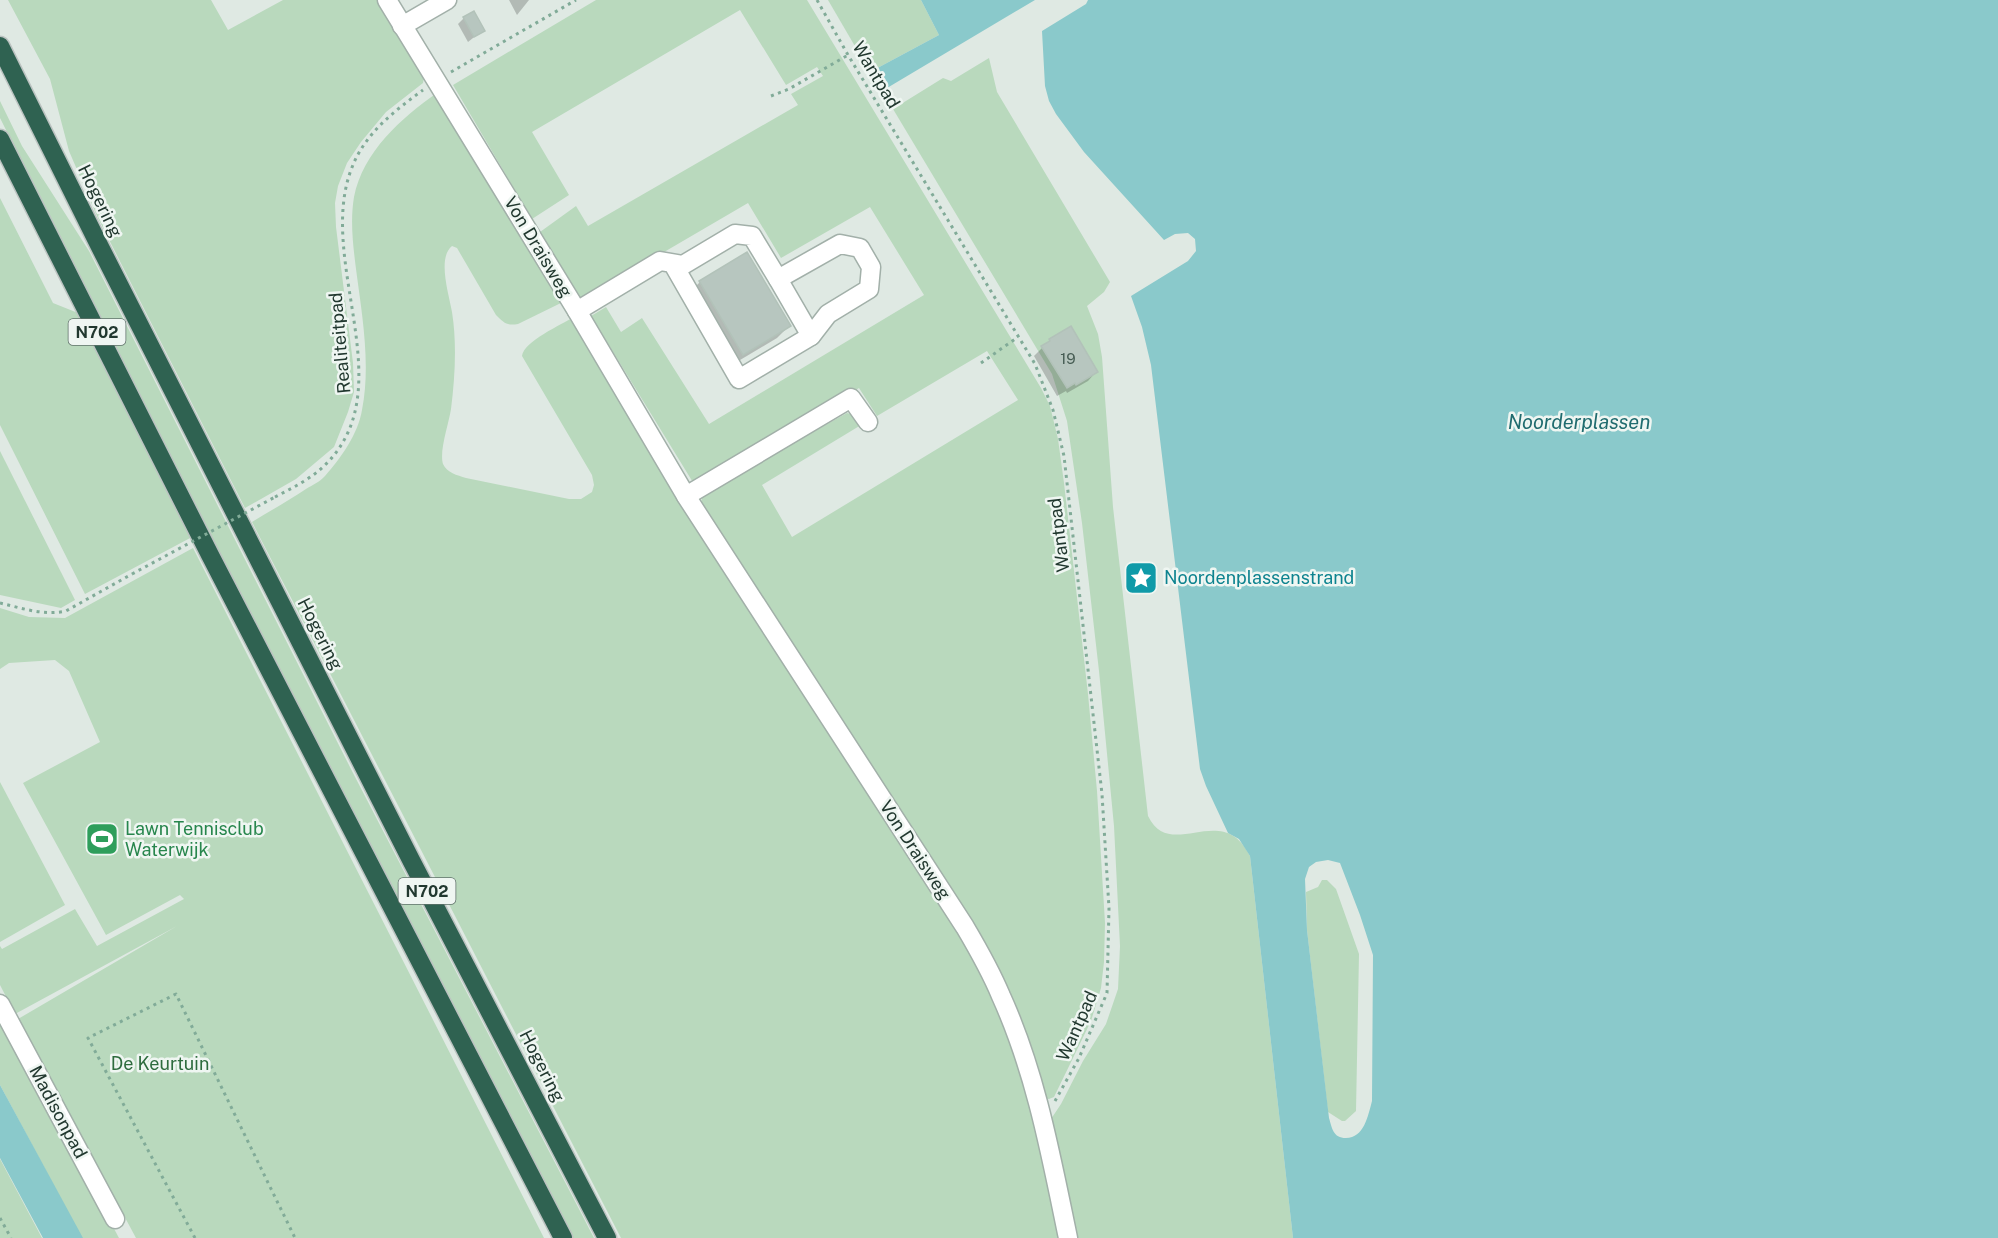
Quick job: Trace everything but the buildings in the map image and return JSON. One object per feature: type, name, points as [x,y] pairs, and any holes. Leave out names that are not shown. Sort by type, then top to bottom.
[{"type":"highway","name":"Hogering","points":[[0,46],[412,862],[607,1238]]},
{"type":"highway","name":"N702","points":[[0,139],[210,555],[562,1238]]},
{"type":"street","name":"Von Draisweg","points":[[387,0],[577,311],[686,496],[965,927],[1002,996],[1021,1045],[1040,1109],[1068,1238]]},
{"type":"street","points":[[402,26],[447,0]]},
{"type":"street","points":[[577,311],[660,261],[683,265],[735,234],[752,236],[811,336]]},
{"type":"street","points":[[673,264],[739,379],[811,336],[828,314],[869,289],[871,267],[860,248],[840,244],[778,279]]},
{"type":"street","points":[[686,496],[852,398],[868,422]]},
{"type":"street","name":"Madisonpad","points":[[0,1004],[115,1220]]},
{"type":"path","name":"Realiteitpad","points":[[0,603],[41,612],[66,611],[304,481],[329,461],[340,446],[358,401],[360,382],[358,358],[342,233],[343,204],[351,170],[363,146],[388,116],[436,80],[576,0]]},
{"type":"path","name":"Wantpad","points":[[817,0],[1035,364],[1053,410],[1064,456],[1102,794],[1109,908],[1107,993],[1079,1059],[1056,1100],[1040,1109]]},
{"type":"path","points":[[771,96],[789,90],[848,55]]},
{"type":"path","points":[[981,363],[1018,337]]},
{"type":"path","points":[[195,1238],[88,1038],[176,994],[295,1238]]},
{"type":"path","points":[[0,1218],[11,1238]]},
{"type":"green space","points":[[8,0],[211,0],[228,30],[283,0],[380,0],[424,77],[423,83],[386,112],[361,142],[347,163],[338,186],[335,203],[336,227],[353,363],[354,392],[334,447],[296,479],[245,508],[97,216],[69,151],[50,79]]},
{"type":"green space","points":[[596,0],[807,0],[1050,406],[1058,439],[1064,483],[1088,694],[1105,923],[1101,988],[1091,1021],[1054,1097],[1044,1098],[1027,1043],[700,509],[703,493],[847,413],[854,415],[861,425],[762,485],[792,537],[1018,400],[987,351],[877,416],[859,388],[694,484],[591,316],[606,307],[621,332],[642,318],[709,424],[924,295],[870,207],[781,258],[748,203],[582,300],[540,232],[576,206],[588,226],[798,105],[791,94],[823,76],[817,67],[786,85],[740,10],[532,132],[569,195],[532,219],[453,85]]},
{"type":"green space","points":[[828,0],[921,0],[939,35],[870,72]]},
{"type":"green space","points":[[989,58],[997,92],[1110,282],[1104,292],[1087,306],[1098,334],[1102,357],[1113,507],[1148,816],[1158,829],[1170,834],[1225,832],[1239,840],[1250,856],[1293,1238],[1074,1238],[1049,1122],[1106,1024],[1118,989],[1120,946],[1114,826],[1099,671],[1082,523],[1067,421],[1052,374],[893,109],[943,78],[951,81]]},
{"type":"green space","points":[[437,93],[565,301],[518,324],[506,323],[496,315],[457,248],[452,246],[445,259],[445,267],[455,336],[454,385],[442,452],[443,464],[450,472],[466,478],[569,499],[581,499],[592,492],[594,485],[592,475],[522,356],[524,350],[536,339],[574,317],[960,929],[997,998],[1035,1112],[1059,1238],[621,1238],[252,522],[323,478],[343,454],[357,428],[365,393],[366,357],[353,242],[354,197],[366,165],[385,138],[410,113]]},
{"type":"green space","points":[[0,101],[22,146],[89,251],[353,773],[594,1238],[573,1238],[356,819],[71,259],[0,118]]},
{"type":"green space","points":[[0,198],[53,303],[78,313],[192,537],[85,594],[0,425]]},
{"type":"green space","points":[[0,451],[75,600],[61,608],[0,595]]},
{"type":"green space","name":"De Keurtuin","points":[[193,548],[544,1238],[136,1238],[18,1019],[177,926],[15,1014],[0,985],[0,946],[2,949],[75,909],[97,946],[184,899],[180,895],[106,935],[23,783],[100,742],[69,671],[55,660],[9,663],[0,669],[0,608],[29,617],[65,618]]},
{"type":"green space","points":[[0,782],[65,905],[0,942]]},
{"type":"green space","points":[[1322,880],[1327,880],[1336,889],[1359,954],[1356,1111],[1345,1121],[1328,1112],[1307,930],[1306,892],[1318,887]]},
{"type":"green space","points":[[0,1016],[119,1238],[82,1238],[0,1085]]},
{"type":"green space","points":[[0,1159],[42,1238],[0,1238]]},
{"type":"water","points":[[921,0],[1035,0],[882,91],[870,72],[939,35]]},
{"type":"water","name":"Noorderplassen","points":[[1088,0],[1998,0],[1998,1238],[1293,1238],[1250,856],[1239,839],[1228,833],[1200,769],[1151,365],[1142,327],[1131,296],[1188,261],[1196,251],[1195,239],[1188,233],[1175,234],[1164,240],[1084,152],[1049,101],[1045,86],[1042,31],[1086,4]],"holes":[[[1328,860],[1340,863],[1373,955],[1372,1101],[1361,1130],[1352,1137],[1346,1138],[1336,1134],[1329,1118],[1307,930],[1305,879],[1309,867],[1316,862]]]},
{"type":"water","points":[[0,1085],[83,1238],[43,1238],[0,1158]]},
{"type":"place","name":"Noordenplassenstrand","points":[[1141,578]]},
{"type":"place","name":"Lawn Tennisclub Waterwijk","points":[[102,839]]}]
